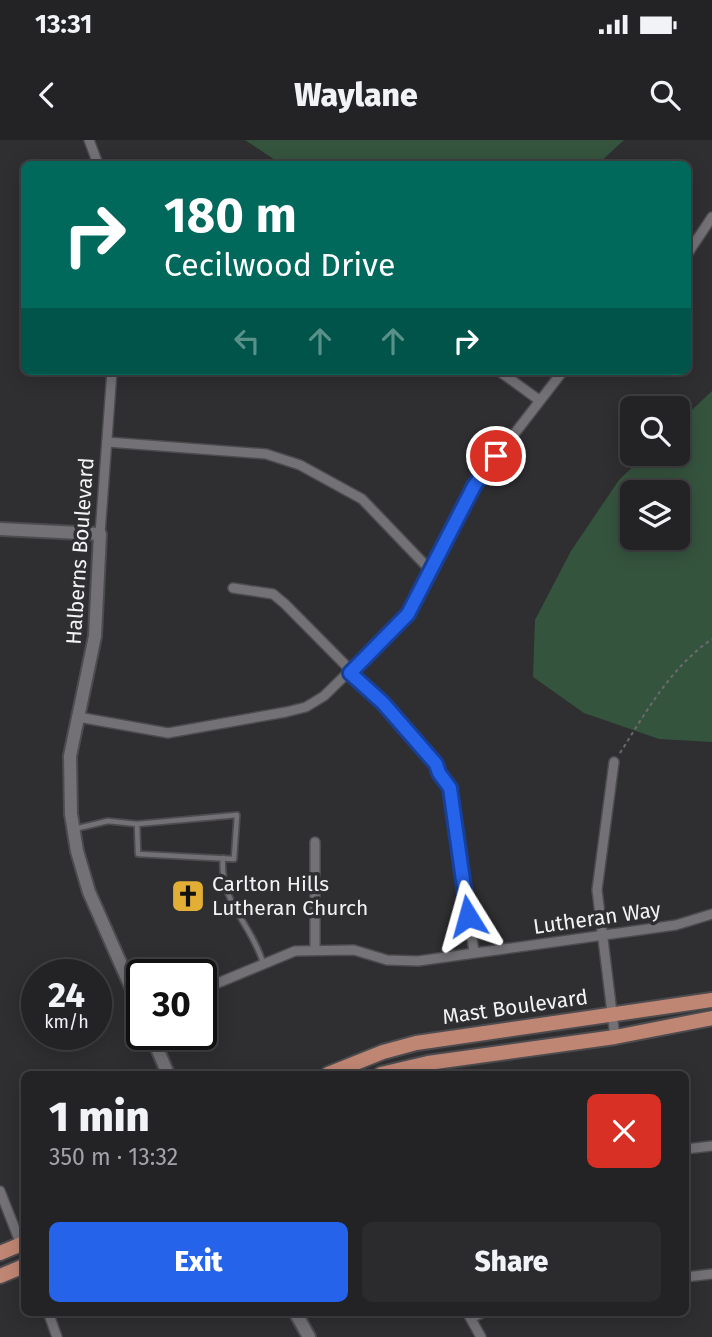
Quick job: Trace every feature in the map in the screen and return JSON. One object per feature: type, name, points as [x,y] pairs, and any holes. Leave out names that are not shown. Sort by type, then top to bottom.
[{"type":"main road","name":"Mast Boulevard","points":[[336,1071],[383,1052],[416,1043],[712,1000]]},
{"type":"main road","name":"Mast Boulevard","points":[[394,1071],[428,1063],[615,1037],[712,1018]]},
{"type":"main road","points":[[0,1252],[21,1247]]},
{"type":"main road","points":[[0,1276],[21,1267]]},
{"type":"street","points":[[89,140],[97,161]]},
{"type":"street","points":[[691,248],[712,217]]},
{"type":"street","name":"Halberns Boulevard","points":[[112,375],[95,636],[70,756],[72,829],[89,892],[126,976]]},
{"type":"street","points":[[505,375],[539,400]]},
{"type":"street","points":[[78,717],[159,733],[183,731],[306,706],[324,696],[408,614],[474,486],[560,375]]},
{"type":"street","points":[[107,442],[266,454],[300,465],[362,499],[432,572]]},
{"type":"street","points":[[0,529],[100,534]]},
{"type":"street","points":[[233,588],[273,594],[383,703],[436,764],[450,788],[474,953]]},
{"type":"street","points":[[614,762],[597,890],[615,1037]]},
{"type":"street","points":[[315,842],[315,949]]},
{"type":"street","name":"Lutheran Way","points":[[217,983],[295,951],[354,950],[387,960],[418,961],[676,925],[712,914]]},
{"type":"street","points":[[158,1050],[167,1071]]},
{"type":"street","points":[[689,1149],[712,1146]]},
{"type":"street","points":[[0,1191],[21,1241]]},
{"type":"street","points":[[689,1277],[712,1274]]},
{"type":"street","points":[[49,1316],[57,1337]]},
{"type":"street","points":[[297,1316],[309,1337]]},
{"type":"street","points":[[470,1316],[481,1337]]},
{"type":"lane","points":[[72,829],[108,821],[137,824],[237,815],[234,859],[138,853],[137,824]]},
{"type":"lane","points":[[223,858],[221,876],[225,890],[260,951],[263,963]]},
{"type":"path","points":[[614,762],[654,699],[676,671],[712,639]]},
{"type":"green space","points":[[245,140],[624,140],[601,161],[276,161]]},
{"type":"green space","points":[[712,391],[712,742],[659,739],[584,713],[533,677],[535,620],[571,551],[619,480],[634,466],[690,466],[690,412]]},
{"type":"place","name":"Carlton Hills Lutheran Church","points":[[188,896]]},
{"type":"route","points":[[468,916],[450,788],[436,764],[383,703],[350,673],[408,614],[474,486],[496,456]]}]
